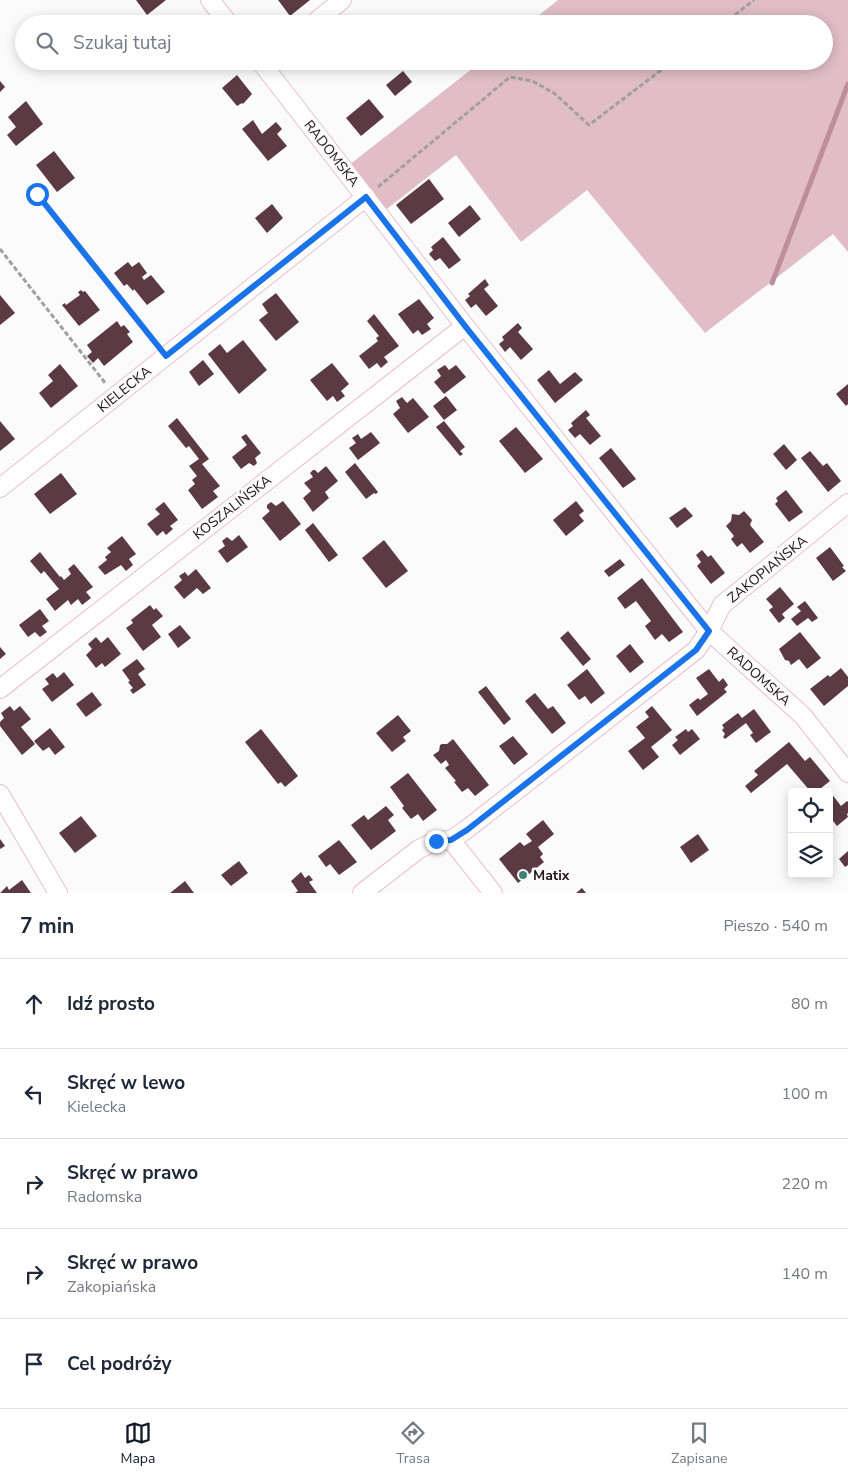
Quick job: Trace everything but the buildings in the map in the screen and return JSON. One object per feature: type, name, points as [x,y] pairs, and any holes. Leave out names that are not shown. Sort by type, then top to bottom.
[{"type":"street","points":[[210,0],[222,15]]},
{"type":"street","points":[[324,15],[342,0]]},
{"type":"street","name":"RADOMSKA","points":[[269,70],[465,326],[709,631],[803,716],[848,773]]},
{"type":"street","name":"KIELECKA","points":[[0,488],[366,197]]},
{"type":"street","name":"KOSZALIŃSKA","points":[[0,689],[465,326]]},
{"type":"street","name":"ZAKOPIAŃSKA","points":[[362,893],[419,849],[436,841],[451,840],[467,830],[696,650],[709,631],[722,605],[848,502]]},
{"type":"street","points":[[0,794],[58,893]]},
{"type":"street","points":[[451,840],[493,893]]},
{"type":"path","points":[[735,15],[754,0]]},
{"type":"path","points":[[366,197],[510,77],[532,81],[554,93],[589,125],[661,70]]},
{"type":"path","points":[[37,194],[166,356]]},
{"type":"path","points":[[0,249],[115,396]]},
{"type":"shaded area","points":[[558,0],[848,0],[848,252],[833,234],[705,333],[587,190],[521,242],[456,155],[379,215],[344,169],[470,70],[833,70],[833,15],[539,15]]},
{"type":"waterway","points":[[772,283],[848,84]]},
{"type":"place","name":"Matix","points":[[523,875]]},
{"type":"route","points":[[37,194],[166,356],[366,197],[465,326],[709,631],[696,650],[467,830],[451,840],[436,841]]}]
